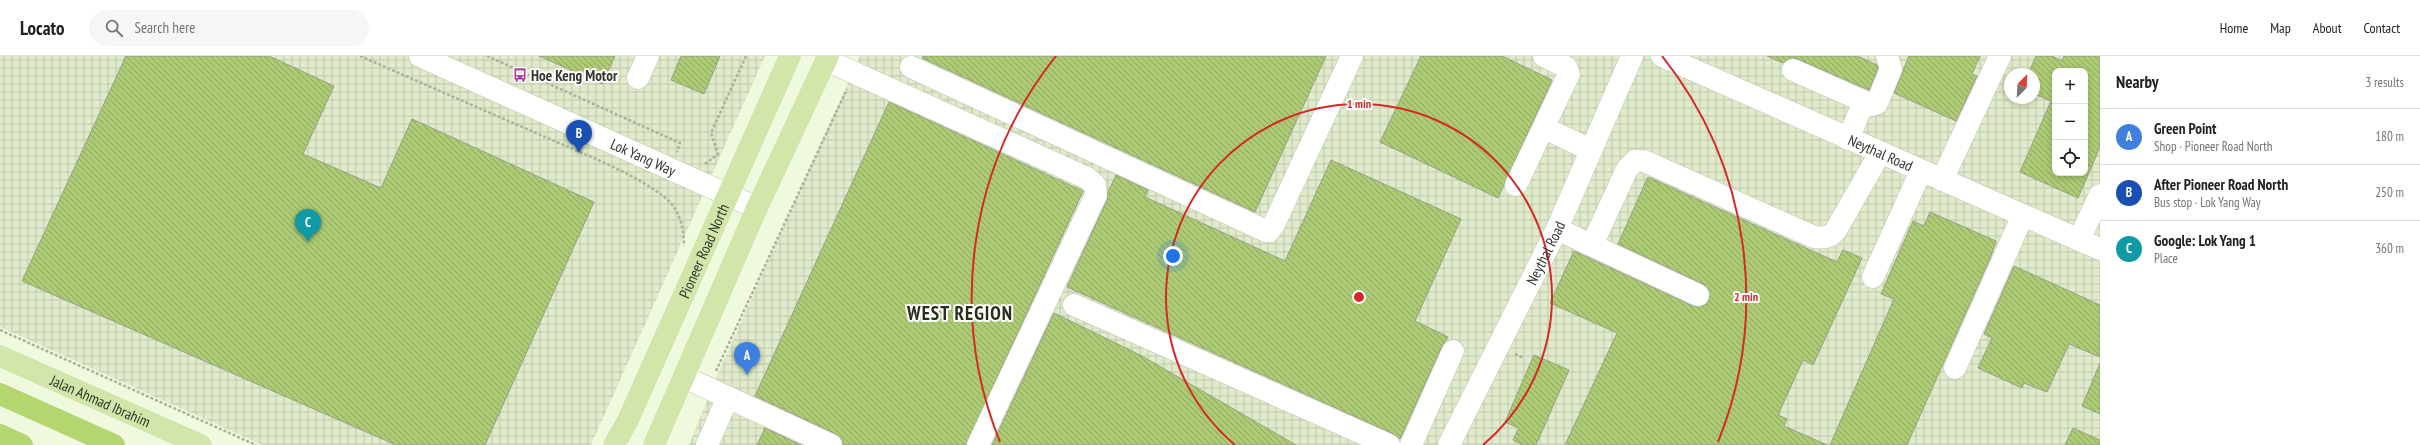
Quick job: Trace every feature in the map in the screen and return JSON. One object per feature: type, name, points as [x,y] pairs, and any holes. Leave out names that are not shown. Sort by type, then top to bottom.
[{"type":"highway","points":[[0,394],[108,442]]},
{"type":"highway","points":[[0,435],[22,445]]},
{"type":"main road","name":"Pioneer Road North","points":[[614,445],[628,420],[790,56]]},
{"type":"main road","points":[[654,445],[757,208],[827,58]]},
{"type":"main road","name":"Jalan Ahmad Ibrahim","points":[[0,356],[201,445]]},
{"type":"street","name":"Lok Yang Way","points":[[420,56],[757,208]]},
{"type":"street","points":[[638,78],[648,56]]},
{"type":"street","points":[[911,67],[1266,231],[1269,230],[1274,224],[1352,56]]},
{"type":"street","points":[[1516,185],[1569,74],[1566,67],[1544,56]]},
{"type":"street","name":"Neythal Road","points":[[1449,445],[1557,229],[1632,56]]},
{"type":"street","name":"Neythal Road","points":[[1662,56],[1704,65],[1848,139],[2100,249]]},
{"type":"street","points":[[1793,70],[1872,105],[1877,103],[1892,69],[1887,56]]},
{"type":"street","points":[[1942,180],[2000,56]]},
{"type":"street","points":[[827,58],[855,74],[1087,178],[1095,185],[1097,189],[1096,195],[978,445]]},
{"type":"street","points":[[1848,139],[1864,102]]},
{"type":"street","points":[[1544,128],[1591,150]]},
{"type":"street","points":[[1592,245],[1627,169],[1635,161],[1644,161],[1814,237],[1822,238],[1829,237],[1836,230],[1880,153]]},
{"type":"street","points":[[1873,277],[1921,171]]},
{"type":"street","points":[[2079,240],[2100,195]]},
{"type":"street","points":[[1955,368],[2023,215]]},
{"type":"street","points":[[1557,229],[1698,295]]},
{"type":"street","points":[[1074,305],[1389,445]]},
{"type":"street","points":[[1411,445],[1453,351]]},
{"type":"street","points":[[684,377],[831,445]]},
{"type":"street","points":[[707,445],[718,393]]},
{"type":"path","points":[[360,56],[591,157],[650,187],[664,196],[678,212],[684,235],[684,248]]},
{"type":"path","points":[[487,56],[680,142],[677,155]]},
{"type":"path","points":[[703,164],[708,164],[718,154],[711,133],[746,56]]},
{"type":"path","points":[[718,393],[855,74]]},
{"type":"path","points":[[0,330],[256,445]]},
{"type":"shaded area","points":[[0,56],[765,56],[591,445],[262,445],[0,327]]},
{"type":"shaded area","points":[[860,56],[2100,56],[2100,445],[689,445],[716,378]]},
{"type":"building","points":[[126,56],[269,56],[334,86],[303,154],[381,188],[412,119],[594,202],[485,445],[396,445],[22,281]]},
{"type":"building","points":[[539,56],[615,56],[602,84]]},
{"type":"building","points":[[681,56],[720,56],[704,94],[671,80]]},
{"type":"building","points":[[923,56],[1326,56],[1255,212],[922,58]]},
{"type":"building","points":[[1421,56],[1502,56],[1552,80],[1498,198],[1380,142]]},
{"type":"building","points":[[1767,56],[1857,56],[1877,65],[1878,68],[1869,90],[1798,59],[1791,58],[1783,63]]},
{"type":"building","points":[[1909,56],[1980,56],[1972,74],[1977,76],[1956,121],[1894,93]]},
{"type":"building","points":[[2036,56],[2052,56],[2062,61],[2064,56],[2100,56],[2100,147],[2088,175],[2088,68],[2052,68],[2052,176],[2087,176],[2078,198],[2020,172],[2051,101],[2040,96],[2040,68],[2031,68]]},
{"type":"building","points":[[889,102],[1083,191],[966,445],[843,445],[841,438],[836,434],[755,396]]},
{"type":"building","points":[[1331,160],[1461,219],[1415,321],[1448,337],[1442,346],[1400,439],[1394,434],[1067,287],[1107,200],[1108,192],[1116,175],[1148,190],[1145,197],[1285,261]]},
{"type":"building","points":[[1648,177],[1837,262],[1843,250],[1862,258],[1813,365],[1803,360],[1778,415],[1787,419],[1784,426],[1827,445],[1565,445],[1617,333],[1550,303],[1574,251],[1693,306],[1705,305],[1709,300],[1708,288],[1703,284],[1618,244]]},
{"type":"building","points":[[1930,212],[1996,241],[1991,256],[1907,445],[1830,445],[1894,299],[1881,294],[1913,221],[1924,226]]},
{"type":"building","points":[[2014,266],[2100,305],[2100,357],[2069,344],[2047,392],[2024,383],[2022,388],[1978,368],[1992,338],[1984,334]]},
{"type":"building","points":[[1054,313],[1140,355],[1296,445],[992,445]]},
{"type":"building","points":[[1534,355],[1569,370],[1536,445],[1523,445],[1513,440],[1519,428],[1505,422]]},
{"type":"building","points":[[2100,363],[2100,414],[2082,406]]},
{"type":"building","points":[[765,428],[801,445],[757,445]]},
{"type":"building","points":[[2073,428],[2100,440],[2100,445],[2065,445]]},
{"type":"place","name":"Hoe Keng Motor","points":[[520,75]]},
{"type":"place","name":"After Pioneer Road North","points":[[579,153]]},
{"type":"place","name":"Google: Lok Yang 1","points":[[308,242]]},
{"type":"place","name":"Green Point","points":[[747,375]]},
{"type":"district","name":"WEST REGION","points":[[960,313]]}]
